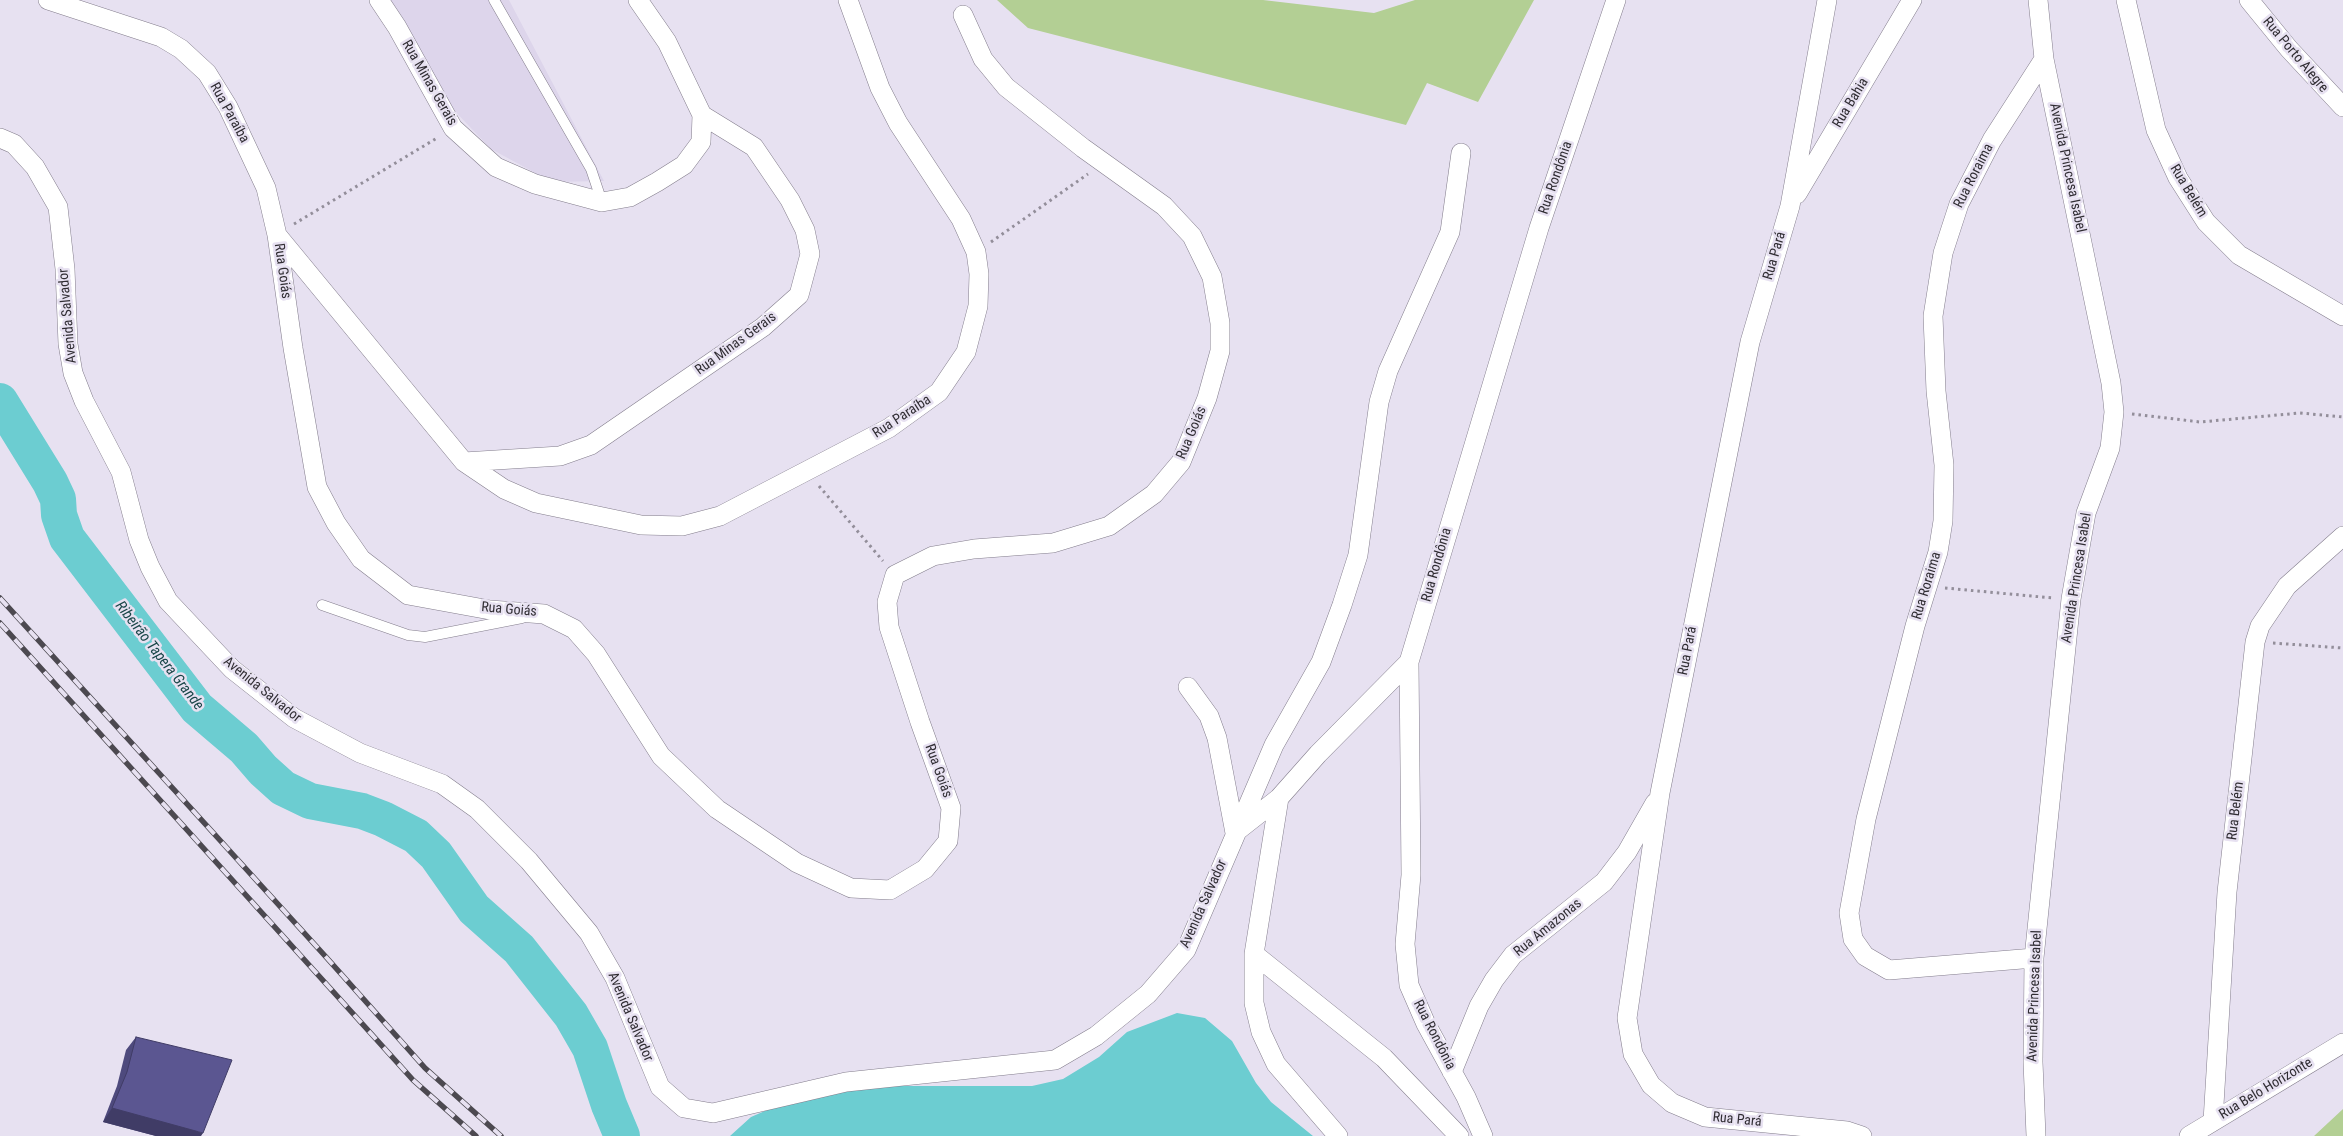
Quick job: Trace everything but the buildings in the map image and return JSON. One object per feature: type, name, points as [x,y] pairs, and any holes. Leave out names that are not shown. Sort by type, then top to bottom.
[{"type":"street","name":"Rua Paraíba","points":[[48,0],[161,37],[181,49],[207,73],[228,107],[266,188],[277,235],[464,462],[504,489],[536,503],[641,525],[682,526],[720,516],[889,428],[939,392],[966,352],[978,306],[979,274],[976,252],[961,219],[898,123],[889,106],[880,88],[848,0]]},
{"type":"street","points":[[364,0],[397,27]]},
{"type":"street","name":"Rua Minas Gerais","points":[[379,0],[397,27],[453,128],[496,166],[536,184],[602,202],[630,197],[684,165],[700,142],[702,115],[667,42],[638,0]]},
{"type":"street","name":"Rua Rondônia","points":[[1483,1136],[1426,1024],[1409,985],[1405,944],[1411,875],[1409,662],[1539,228],[1616,0]]},
{"type":"street","name":"Rua Pará","points":[[1827,0],[1790,206],[1750,342],[1660,793],[1627,1018],[1633,1054],[1652,1085],[1672,1103],[1704,1117],[1847,1131],[1862,1136]]},
{"type":"street","name":"Rua Bahia","points":[[1790,206],[1912,0]]},
{"type":"street","name":"Avenida Princesa Isabel","points":[[2036,1136],[2033,1062],[2034,958],[2071,599],[2086,513],[2110,448],[2114,412],[2109,373],[2044,59],[2038,0]]},
{"type":"street","name":"Rua Belém","points":[[2126,0],[2156,130],[2178,178],[2206,222],[2239,255],[2343,316]]},
{"type":"street","name":"Rua Porto Alegre","points":[[2249,0],[2289,49],[2343,108]]},
{"type":"street","name":"Rua Goiás","points":[[277,235],[293,348],[317,487],[336,523],[362,559],[408,595],[490,610],[544,614],[574,629],[596,654],[661,756],[717,809],[797,863],[851,888],[890,890],[925,869],[948,841],[951,808],[889,627],[887,602],[895,575],[933,556],[974,549],[1053,543],[1109,526],[1154,494],[1181,462],[1207,398],[1220,351],[1220,323],[1212,277],[1192,236],[1164,206],[1083,148],[1006,87],[983,59],[963,15]]},
{"type":"street","name":"Rua Roraima","points":[[2034,958],[1889,970],[1865,956],[1853,939],[1850,913],[1866,818],[1915,626],[1938,552],[1943,521],[1944,465],[1936,391],[1933,316],[1943,253],[1959,204],[1992,140],[2044,59]]},
{"type":"street","name":"Rua Minas Gerais","points":[[464,462],[560,456],[591,445],[763,327],[799,295],[810,254],[805,230],[790,200],[754,147],[702,115]]},
{"type":"street","name":"Avenida Salvador","points":[[0,138],[14,144],[35,167],[58,207],[65,269],[68,344],[73,373],[84,401],[120,472],[150,567],[168,601],[232,670],[294,718],[360,753],[442,784],[477,809],[529,861],[589,933],[616,978],[660,1087],[684,1108],[713,1113],[846,1082],[1055,1060],[1096,1036],[1148,994],[1186,950],[1235,833],[1279,798],[1318,754],[1409,662]]},
{"type":"street","points":[[1235,833],[1274,745],[1321,662],[1342,605],[1358,555],[1380,402],[1388,371],[1450,232],[1461,152]]},
{"type":"street","name":"Rua Belém","points":[[2213,1121],[2227,892],[2255,642],[2260,626],[2287,586],[2343,536]]},
{"type":"street","points":[[1188,687],[1209,716],[1217,738],[1235,833]]},
{"type":"street","name":"Rua Amazonas","points":[[1452,1072],[1479,1006],[1494,980],[1513,955],[1604,882],[1626,852],[1660,793]]},
{"type":"street","points":[[1279,798],[1254,954],[1254,1003],[1261,1032],[1276,1064],[1338,1136]]},
{"type":"street","points":[[1254,954],[1384,1058],[1459,1136]]},
{"type":"street","name":"Rua Belo Horizonte","points":[[2189,1136],[2343,1044]]},
{"type":"lane","points":[[494,0],[591,169],[602,202]]},
{"type":"lane","points":[[322,606],[408,635],[425,637],[544,614]]},
{"type":"path","points":[[277,235],[453,128]]},
{"type":"path","points":[[976,252],[1105,162]]},
{"type":"path","points":[[2114,412],[2200,422],[2300,413],[2343,417]]},
{"type":"path","points":[[806,471],[895,575]]},
{"type":"path","points":[[1927,586],[2071,599]]},
{"type":"path","points":[[2255,642],[2343,648]]},
{"type":"shaded area","points":[[389,0],[509,0],[604,181],[552,182],[491,149],[448,104]]},
{"type":"green space","points":[[997,0],[1263,0],[1374,13],[1415,0],[1534,0],[1478,102],[1427,83],[1406,125],[1028,28]]},
{"type":"green space","points":[[2343,1109],[2343,1136],[2314,1136]]},
{"type":"water","points":[[1177,1013],[1205,1018],[1232,1041],[1256,1083],[1271,1102],[1313,1136],[730,1136],[751,1117],[790,1100],[872,1086],[1032,1086],[1063,1079],[1099,1057],[1127,1032]]},
{"type":"waterway","name":"Ribeirão Tapera Grande","points":[[0,401],[50,482],[58,499],[59,515],[67,538],[197,708],[244,748],[263,770],[283,788],[310,801],[362,811],[383,819],[416,836],[436,855],[474,909],[519,949],[571,1015],[590,1048],[609,1105],[622,1136]]},
{"type":"railway","points":[[0,598],[425,1068],[501,1136]]},
{"type":"railway","points":[[0,623],[413,1080],[476,1136]]}]
